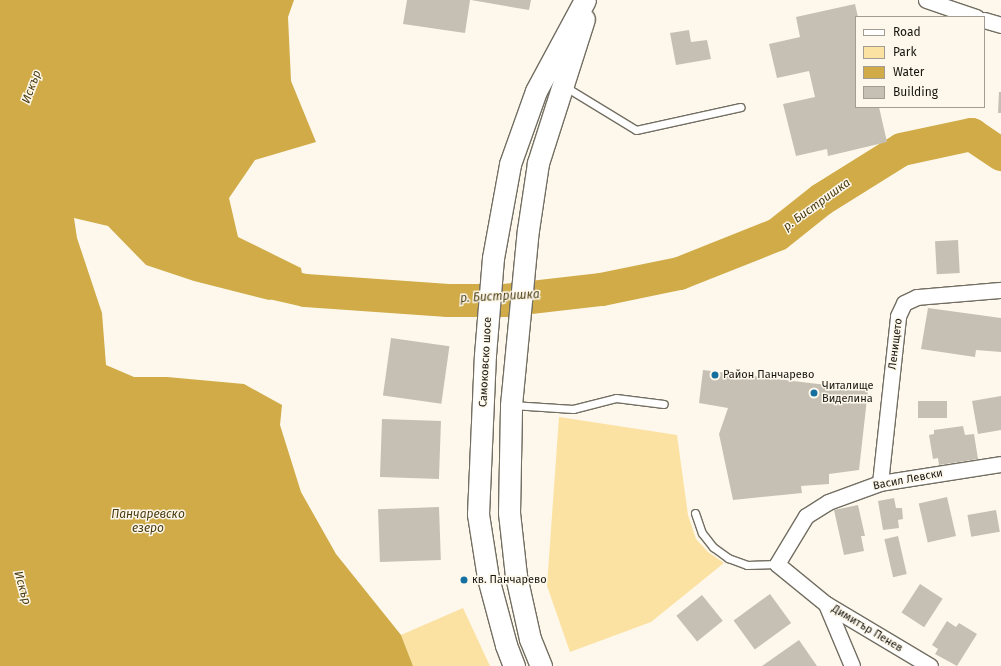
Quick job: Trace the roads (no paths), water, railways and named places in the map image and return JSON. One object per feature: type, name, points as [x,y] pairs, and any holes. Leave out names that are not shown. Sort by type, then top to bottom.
[{"type":"main road","name":"Самоковско шосе","points":[[514,666],[506,644],[488,578],[478,514],[485,355],[493,258],[510,164],[536,91],[585,0]]},
{"type":"main road","points":[[541,666],[530,639],[515,568],[509,513],[511,405],[528,230],[538,163],[591,0]]},
{"type":"street","points":[[926,0],[973,16]]},
{"type":"street","points":[[985,20],[1001,25]]},
{"type":"street","name":"Ленището","points":[[880,483],[898,316],[904,303],[918,297],[1001,290]]},
{"type":"street","name":"Васил Левски","points":[[777,564],[806,516],[828,502],[880,483],[1001,464]]},
{"type":"street","name":"Димитър Пенев","points":[[777,564],[826,604],[930,666]]},
{"type":"street","points":[[826,604],[852,666]]},
{"type":"lane","points":[[563,86],[636,130],[741,107]]},
{"type":"lane","points":[[511,405],[573,409],[616,398],[664,404]]},
{"type":"lane","points":[[695,513],[706,538],[713,547],[728,558],[748,565],[777,564]]},
{"type":"water","name":"Панчаревско езеро","points":[[0,0],[294,0],[288,17],[291,81],[316,142],[255,160],[229,198],[238,237],[301,268],[305,290],[269,300],[194,281],[146,265],[108,226],[74,218],[77,238],[102,313],[106,365],[134,377],[167,377],[244,384],[282,405],[280,425],[301,492],[336,554],[401,635],[413,666],[0,666]]},
{"type":"waterway","name":"р. Бистришка","points":[[261,280],[305,290],[448,300],[504,300],[601,289],[679,273],[777,234],[821,199],[901,149],[971,134],[1001,154]]},
{"type":"place","name":"Район Панчарево","points":[[715,375]]},
{"type":"place","name":"Читалище Виделина","points":[[814,393]]},
{"type":"place","name":"кв. Панчарево","points":[[464,580]]},
{"type":"water label","name":"Искър","points":[[32,87]]},
{"type":"water label","name":"Искър","points":[[22,588]]}]
